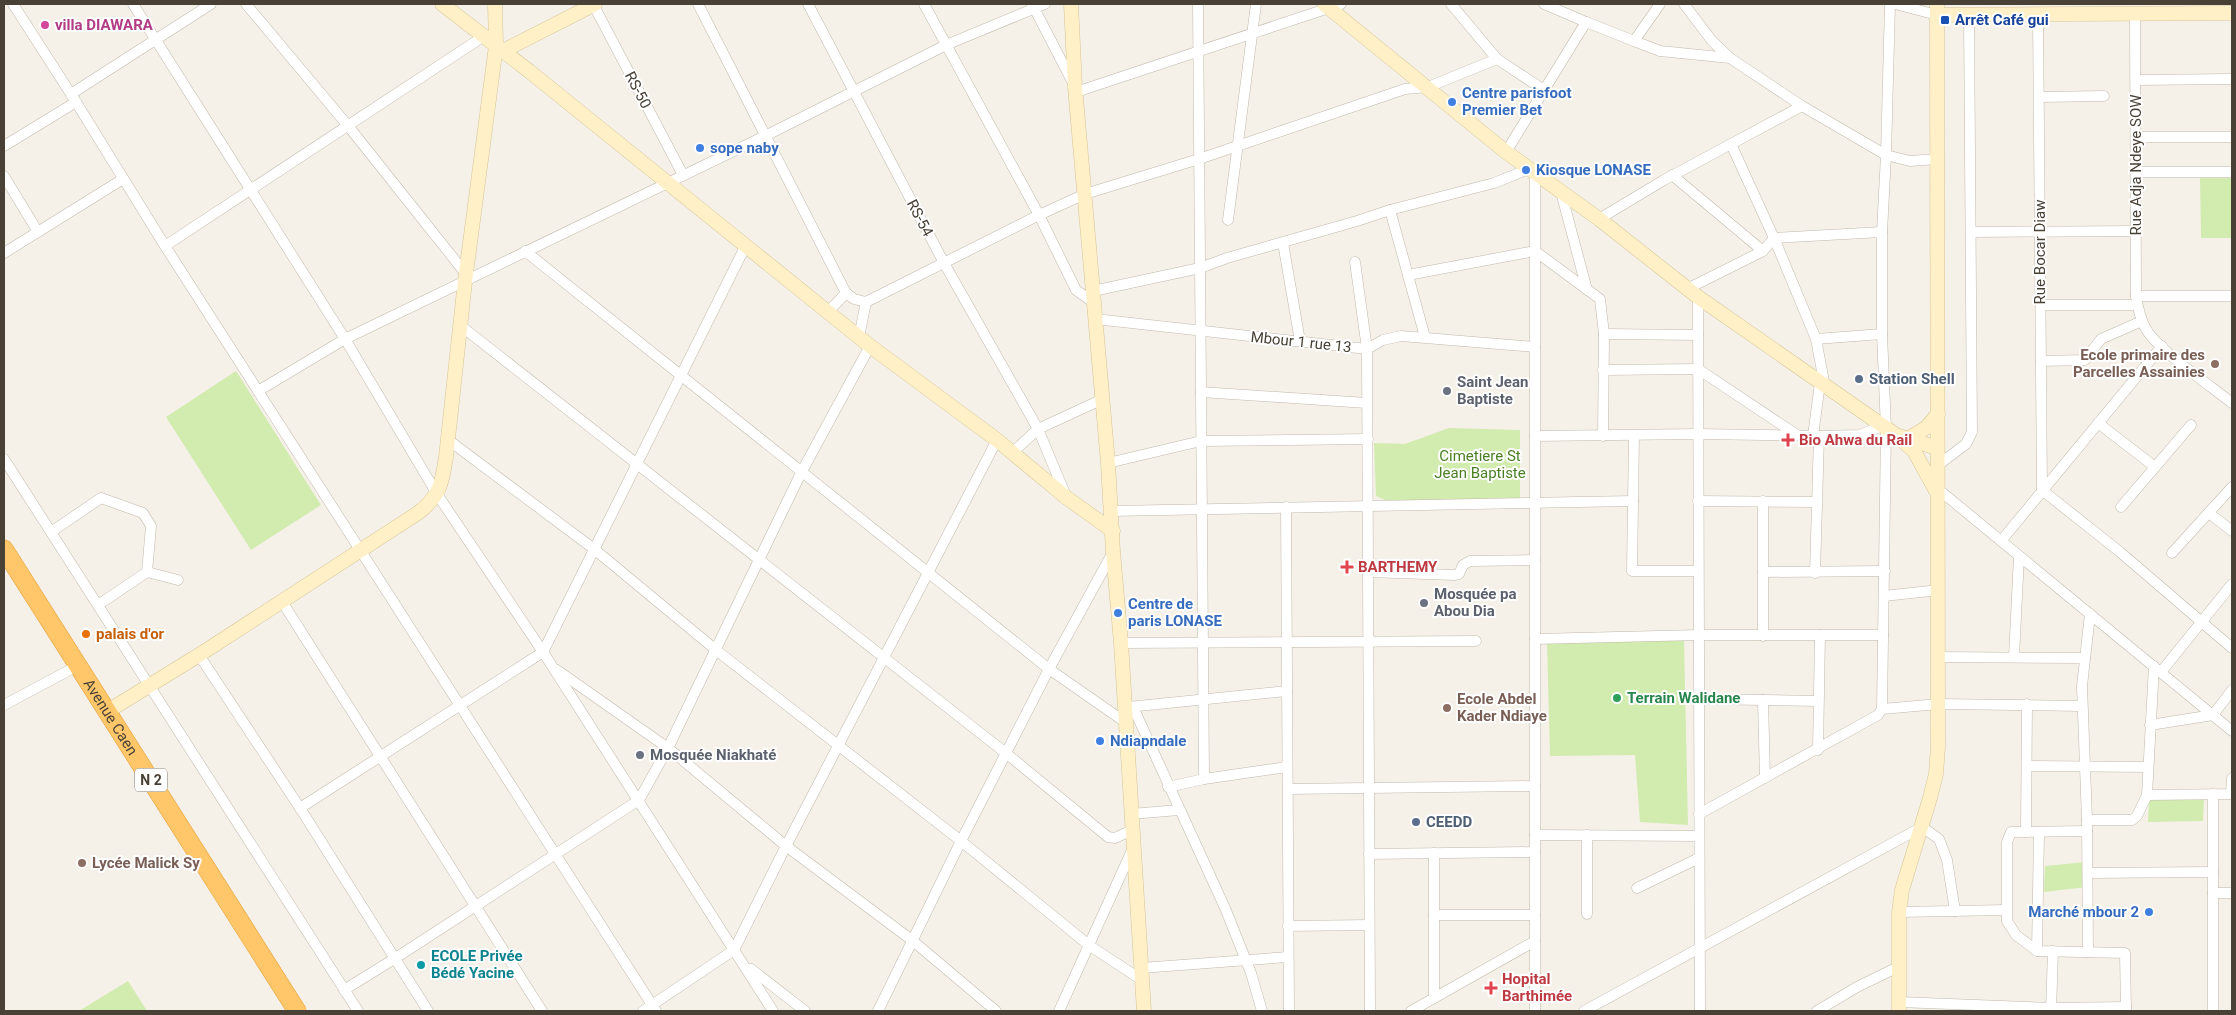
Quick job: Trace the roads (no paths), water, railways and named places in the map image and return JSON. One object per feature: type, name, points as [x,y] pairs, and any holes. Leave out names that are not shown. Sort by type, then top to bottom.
[{"type":"highway","name":"Avenue Caen","points":[[4,550],[79,665],[297,1011]]},
{"type":"street","points":[[13,4],[74,98],[165,246],[654,1008]]},
{"type":"street","points":[[133,4],[345,339],[437,494],[543,652],[773,1011]]},
{"type":"street","points":[[4,146],[156,40],[212,4]]},
{"type":"street","points":[[246,4],[349,127],[466,278]]},
{"type":"street","points":[[442,4],[828,312],[1013,452],[1067,498],[1113,531]]},
{"type":"street","points":[[108,711],[151,686],[418,513],[437,494],[443,476],[466,278],[499,48],[495,4]]},
{"type":"street","points":[[499,48],[594,4]]},
{"type":"street","name":"RS-50","points":[[594,4],[683,175]]},
{"type":"street","points":[[698,4],[846,293],[854,299],[866,302],[1039,215],[1085,194],[1405,90],[1428,87],[1497,58]]},
{"type":"street","name":"RS-54","points":[[808,4],[944,263],[1038,429],[1067,498]]},
{"type":"street","points":[[924,4],[1039,215],[1080,295],[1094,297],[1200,268],[1227,258],[1390,210],[1459,194],[1532,172]]},
{"type":"street","points":[[258,391],[345,339],[466,278],[765,136],[946,46],[1033,6],[1045,4]]},
{"type":"street","points":[[1071,4],[1075,89],[1103,399],[1113,552],[1129,707],[1225,908],[1247,960],[1262,1011]]},
{"type":"street","points":[[1198,4],[1204,779]]},
{"type":"street","points":[[1228,220],[1256,4]]},
{"type":"street","points":[[1451,4],[1497,58],[1544,90]]},
{"type":"street","points":[[1544,4],[1660,51],[1730,58]]},
{"type":"street","points":[[1634,41],[1660,4]]},
{"type":"street","points":[[1684,4],[1712,41],[1730,58],[1802,106],[1886,154],[1910,161],[1937,159]]},
{"type":"street","points":[[1699,814],[1818,750],[1878,715],[1882,709],[1885,571],[1898,436],[1882,334],[1882,232],[1890,4]]},
{"type":"street","points":[[1895,4],[1969,14],[2135,14],[2170,9],[2232,13]]},
{"type":"street","points":[[1075,89],[1198,51],[1331,5],[1506,152],[1599,219],[1692,293],[1898,436],[1937,456],[1966,444],[1972,432],[1969,14]]},
{"type":"street","points":[[1033,6],[1075,89]]},
{"type":"street","points":[[1937,9],[1939,704],[1936,774],[1902,890],[1899,912],[1899,1007],[2051,1010],[2126,1009],[2124,952],[2038,950],[2016,935],[2006,921],[2008,836],[2011,832],[2039,832],[2087,826],[2132,820],[2137,816],[2147,794],[2150,725],[2157,669],[2201,622],[2232,584]]},
{"type":"street","name":"Rue Adja Ndeye SOW","points":[[2135,14],[2136,300],[2141,319]]},
{"type":"street","name":"Rue Bocar Diaw","points":[[2038,15],[2042,490]]},
{"type":"street","points":[[1506,152],[1586,22]]},
{"type":"street","points":[[165,246],[349,127],[484,36]]},
{"type":"street","points":[[2136,80],[2232,79]]},
{"type":"street","points":[[2039,97],[2104,96]]},
{"type":"street","points":[[1599,219],[1672,175],[1802,106]]},
{"type":"street","points":[[2136,138],[2232,136]]},
{"type":"street","points":[[1732,144],[1774,238],[1816,340],[1823,385],[1816,436],[1815,572]]},
{"type":"street","points":[[1532,172],[1535,251],[1535,1011]]},
{"type":"street","points":[[2136,172],[2232,172]]},
{"type":"street","points":[[1672,175],[1763,251]]},
{"type":"street","points":[[4,176],[38,232]]},
{"type":"street","points":[[4,252],[123,179]]},
{"type":"street","points":[[1561,192],[1587,290]]},
{"type":"street","points":[[1390,210],[1425,337]]},
{"type":"street","points":[[1971,232],[2136,231]]},
{"type":"street","points":[[1692,293],[1763,251],[1774,238],[1882,232]]},
{"type":"street","points":[[1283,243],[1300,341]]},
{"type":"street","points":[[300,808],[543,652],[745,246]]},
{"type":"street","points":[[525,251],[681,375],[800,473],[1049,670],[1125,722]]},
{"type":"street","points":[[1408,275],[1535,251],[1602,302],[1604,334],[1603,436]]},
{"type":"street","points":[[1355,262],[1367,349],[1370,1011]]},
{"type":"street","points":[[828,312],[846,293]]},
{"type":"street","points":[[1692,293],[1698,335],[1700,1011]]},
{"type":"street","points":[[2041,305],[2232,296]]},
{"type":"street","points":[[344,990],[639,800],[668,748],[865,341],[866,302]]},
{"type":"street","name":"Mbour 1 rue 13","points":[[1095,319],[1367,349],[1383,340],[1400,336],[1535,347]]},
{"type":"street","points":[[2041,361],[2085,360],[2101,339],[2141,319],[2147,331],[2162,346],[2232,403]]},
{"type":"street","points":[[461,326],[1007,754],[1108,837],[1115,838],[1132,830]]},
{"type":"street","points":[[1604,334],[1698,335]]},
{"type":"street","points":[[1816,340],[1882,334]]},
{"type":"street","points":[[2001,541],[2162,346]]},
{"type":"street","points":[[1603,370],[1698,369],[1798,435]]},
{"type":"street","points":[[1201,392],[1367,402]]},
{"type":"street","points":[[1013,452],[1038,429],[1103,399]]},
{"type":"street","points":[[1535,436],[1698,434],[1898,436],[1926,428],[1938,414]]},
{"type":"street","points":[[2098,423],[2155,467]]},
{"type":"street","points":[[2120,507],[2190,425]]},
{"type":"street","points":[[1634,436],[1632,571],[1698,571]]},
{"type":"street","points":[[1898,436],[1938,491],[2232,731]]},
{"type":"street","points":[[447,439],[594,549],[716,650],[961,841],[1090,946],[1141,974],[1247,960],[1288,957]]},
{"type":"street","points":[[1108,463],[1201,441],[1368,439]]},
{"type":"street","points":[[643,1011],[654,1008],[734,950],[997,440]]},
{"type":"street","points":[[4,458],[358,1011]]},
{"type":"street","points":[[2172,554],[2232,487]]},
{"type":"street","points":[[2042,490],[2120,552],[2232,648]]},
{"type":"street","points":[[51,532],[101,498],[143,513],[152,526],[147,572]]},
{"type":"street","points":[[1111,511],[1633,501]]},
{"type":"street","points":[[1698,501],[1816,502]]},
{"type":"street","points":[[1763,501],[1763,636]]},
{"type":"street","points":[[1286,507],[1289,1011]]},
{"type":"street","points":[[2209,514],[2232,531]]},
{"type":"street","points":[[878,1011],[961,841],[1049,670],[1113,552]]},
{"type":"street","points":[[2014,658],[2019,556]]},
{"type":"street","points":[[1368,572],[1454,575],[1459,574],[1463,565],[1470,561],[1535,560]]},
{"type":"street","points":[[1763,572],[1885,571]]},
{"type":"street","points":[[98,605],[147,572],[178,580]]},
{"type":"street","points":[[1884,596],[1939,590]]},
{"type":"street","points":[[281,600],[542,1011]]},
{"type":"street","points":[[2088,952],[2087,826],[2082,706],[2084,658],[2090,614]]},
{"type":"street","points":[[1535,639],[1699,635],[1883,635]]},
{"type":"street","points":[[1818,750],[1820,635]]},
{"type":"street","points":[[1122,643],[1476,641]]},
{"type":"street","points":[[199,655],[300,808],[428,1011]]},
{"type":"street","points":[[1939,657],[2084,658]]},
{"type":"street","points":[[4,705],[79,665]]},
{"type":"street","points":[[552,666],[668,748],[786,846],[913,941],[996,1011]]},
{"type":"street","points":[[2150,725],[2213,715],[2232,690]]},
{"type":"street","points":[[1129,707],[1287,691]]},
{"type":"street","points":[[1699,699],[1818,701]]},
{"type":"street","points":[[1762,700],[1765,778]]},
{"type":"street","points":[[1882,709],[1939,704],[2082,706]]},
{"type":"street","points":[[2026,832],[2027,704]]},
{"type":"street","points":[[1129,707],[1125,722],[1144,1011]]},
{"type":"street","points":[[2027,766],[2148,767]]},
{"type":"street","points":[[1168,787],[1204,779],[1288,767]]},
{"type":"street","points":[[2147,794],[2231,794],[2232,778]]},
{"type":"street","points":[[1288,789],[1535,786]]},
{"type":"street","points":[[2213,794],[2213,1011]]},
{"type":"street","points":[[1131,814],[1179,810]]},
{"type":"street","points":[[1922,827],[1939,839],[1947,860],[1955,911]]},
{"type":"street","points":[[1584,1011],[1922,827]]},
{"type":"street","points":[[2038,950],[2039,832]]},
{"type":"street","points":[[1535,834],[1699,836]]},
{"type":"street","points":[[1587,835],[1587,914]]},
{"type":"street","points":[[1059,1011],[1090,946],[1133,846]]},
{"type":"street","points":[[1369,854],[1535,852]]},
{"type":"street","points":[[1434,853],[1434,998]]},
{"type":"street","points":[[1637,888],[1699,858]]},
{"type":"street","points":[[2088,873],[2213,872]]},
{"type":"street","points":[[2213,893],[2232,893]]},
{"type":"street","points":[[1899,912],[2006,910]]},
{"type":"street","points":[[1434,915],[1535,915]]},
{"type":"street","points":[[1288,926],[1369,925]]},
{"type":"street","points":[[1411,1011],[1535,941]]},
{"type":"street","points":[[2051,1010],[2053,951]]},
{"type":"street","points":[[744,965],[805,1011]]},
{"type":"street","points":[[1818,1011],[1857,987],[1898,967]]},
{"type":"place","name":"Arrêt Café gui","points":[[1945,20]]},
{"type":"place","name":"villa DIAWARA","points":[[45,25]]},
{"type":"place","name":"Centre parisfoot Premier Bet","points":[[1452,102]]},
{"type":"place","name":"sope naby","points":[[700,148]]},
{"type":"place","name":"Kiosque LONASE","points":[[1526,170]]},
{"type":"place","name":"Ecole primaire des Parcelles Assainies","points":[[2215,364]]},
{"type":"place","name":"Station Shell","points":[[1859,379]]},
{"type":"place","name":"Saint Jean Baptiste","points":[[1447,391]]},
{"type":"place","name":"Bio Ahwa du Rail","points":[[1788,440]]},
{"type":"place","name":"BARTHEMY","points":[[1347,567]]},
{"type":"place","name":"Mosquée pa Abou Dia","points":[[1424,603]]},
{"type":"place","name":"Centre de paris LONASE","points":[[1118,613]]},
{"type":"place","name":"palais d'or","points":[[86,634]]},
{"type":"place","name":"Terrain Walidane","points":[[1617,698]]},
{"type":"place","name":"Ecole Abdel Kader Ndiaye","points":[[1447,708]]},
{"type":"place","name":"Ndiapndale","points":[[1100,741]]},
{"type":"place","name":"Mosquée Niakhaté","points":[[640,755]]},
{"type":"place","name":"CEEDD","points":[[1416,822]]},
{"type":"place","name":"Lycée Malick Sy","points":[[82,863]]},
{"type":"place","name":"Marché mbour 2","points":[[2149,912]]},
{"type":"place","name":"ECOLE Privée Bédé Yacine","points":[[421,965]]},
{"type":"place","name":"Hopital Barthimée","points":[[1491,988]]},
{"type":"park label","name":"Cimetiere St Jean Baptiste","points":[[1480,464]]}]
